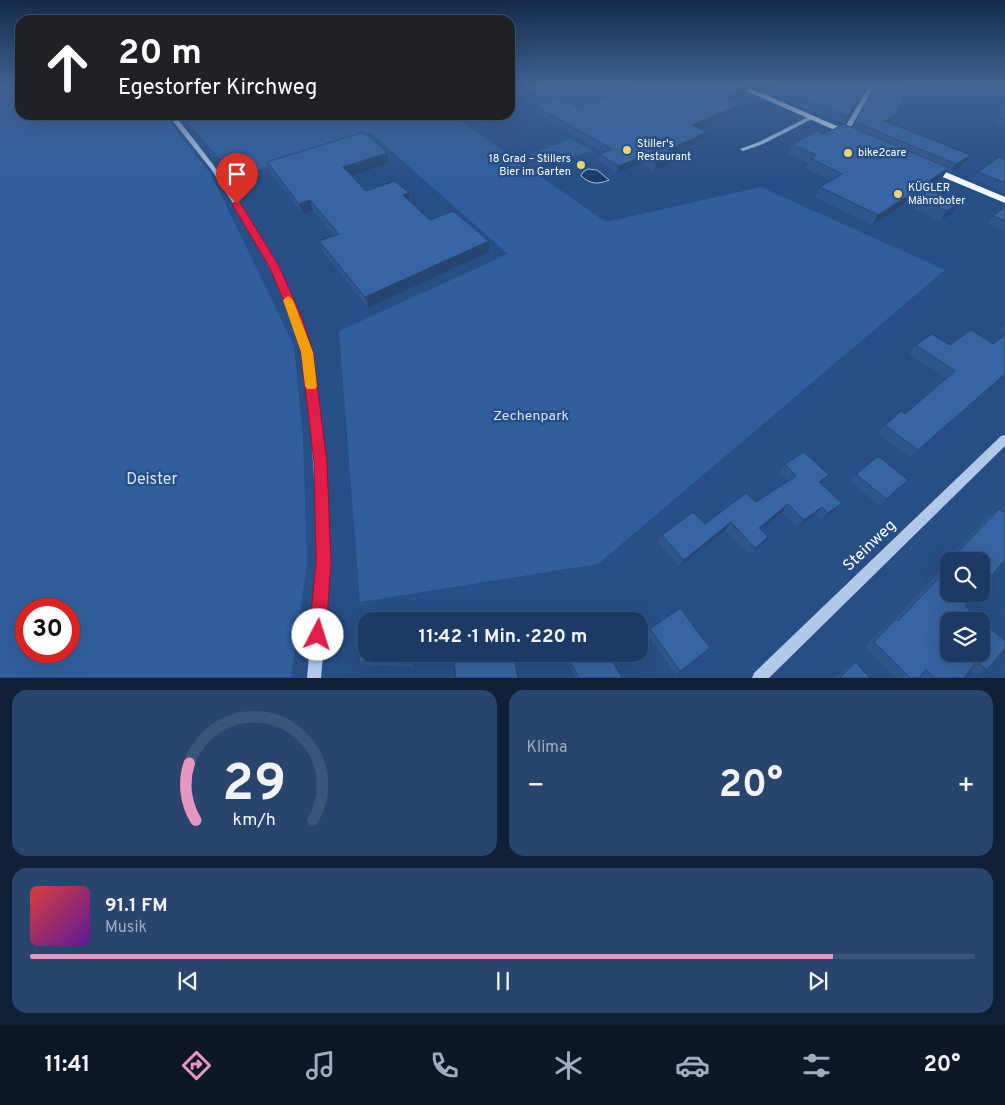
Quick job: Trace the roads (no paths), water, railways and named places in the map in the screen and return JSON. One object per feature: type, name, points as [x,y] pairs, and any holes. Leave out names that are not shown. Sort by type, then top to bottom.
[{"type":"main road","points":[[809,117],[863,139]]},
{"type":"main road","points":[[916,162],[1005,200]]},
{"type":"street","points":[[845,132],[854,117]]},
{"type":"street","points":[[743,149],[812,118]]},
{"type":"street","points":[[175,120],[222,180],[274,266],[296,318],[307,352],[320,462],[324,562],[314,678]]},
{"type":"street","name":"Steinweg","points":[[758,678],[1005,439]]},
{"type":"place","name":"Stiller's Restaurant","points":[[627,150]]},
{"type":"place","name":"bike2care","points":[[848,153]]},
{"type":"place","name":"18 Grad – Stillers Bier im Garten","points":[[581,165]]},
{"type":"place","name":"KÜGLER Mähroboter","points":[[898,194]]},
{"type":"park label","name":"Zechenpark","points":[[531,416]]},
{"type":"park label","name":"Deister","points":[[152,480]]}]
